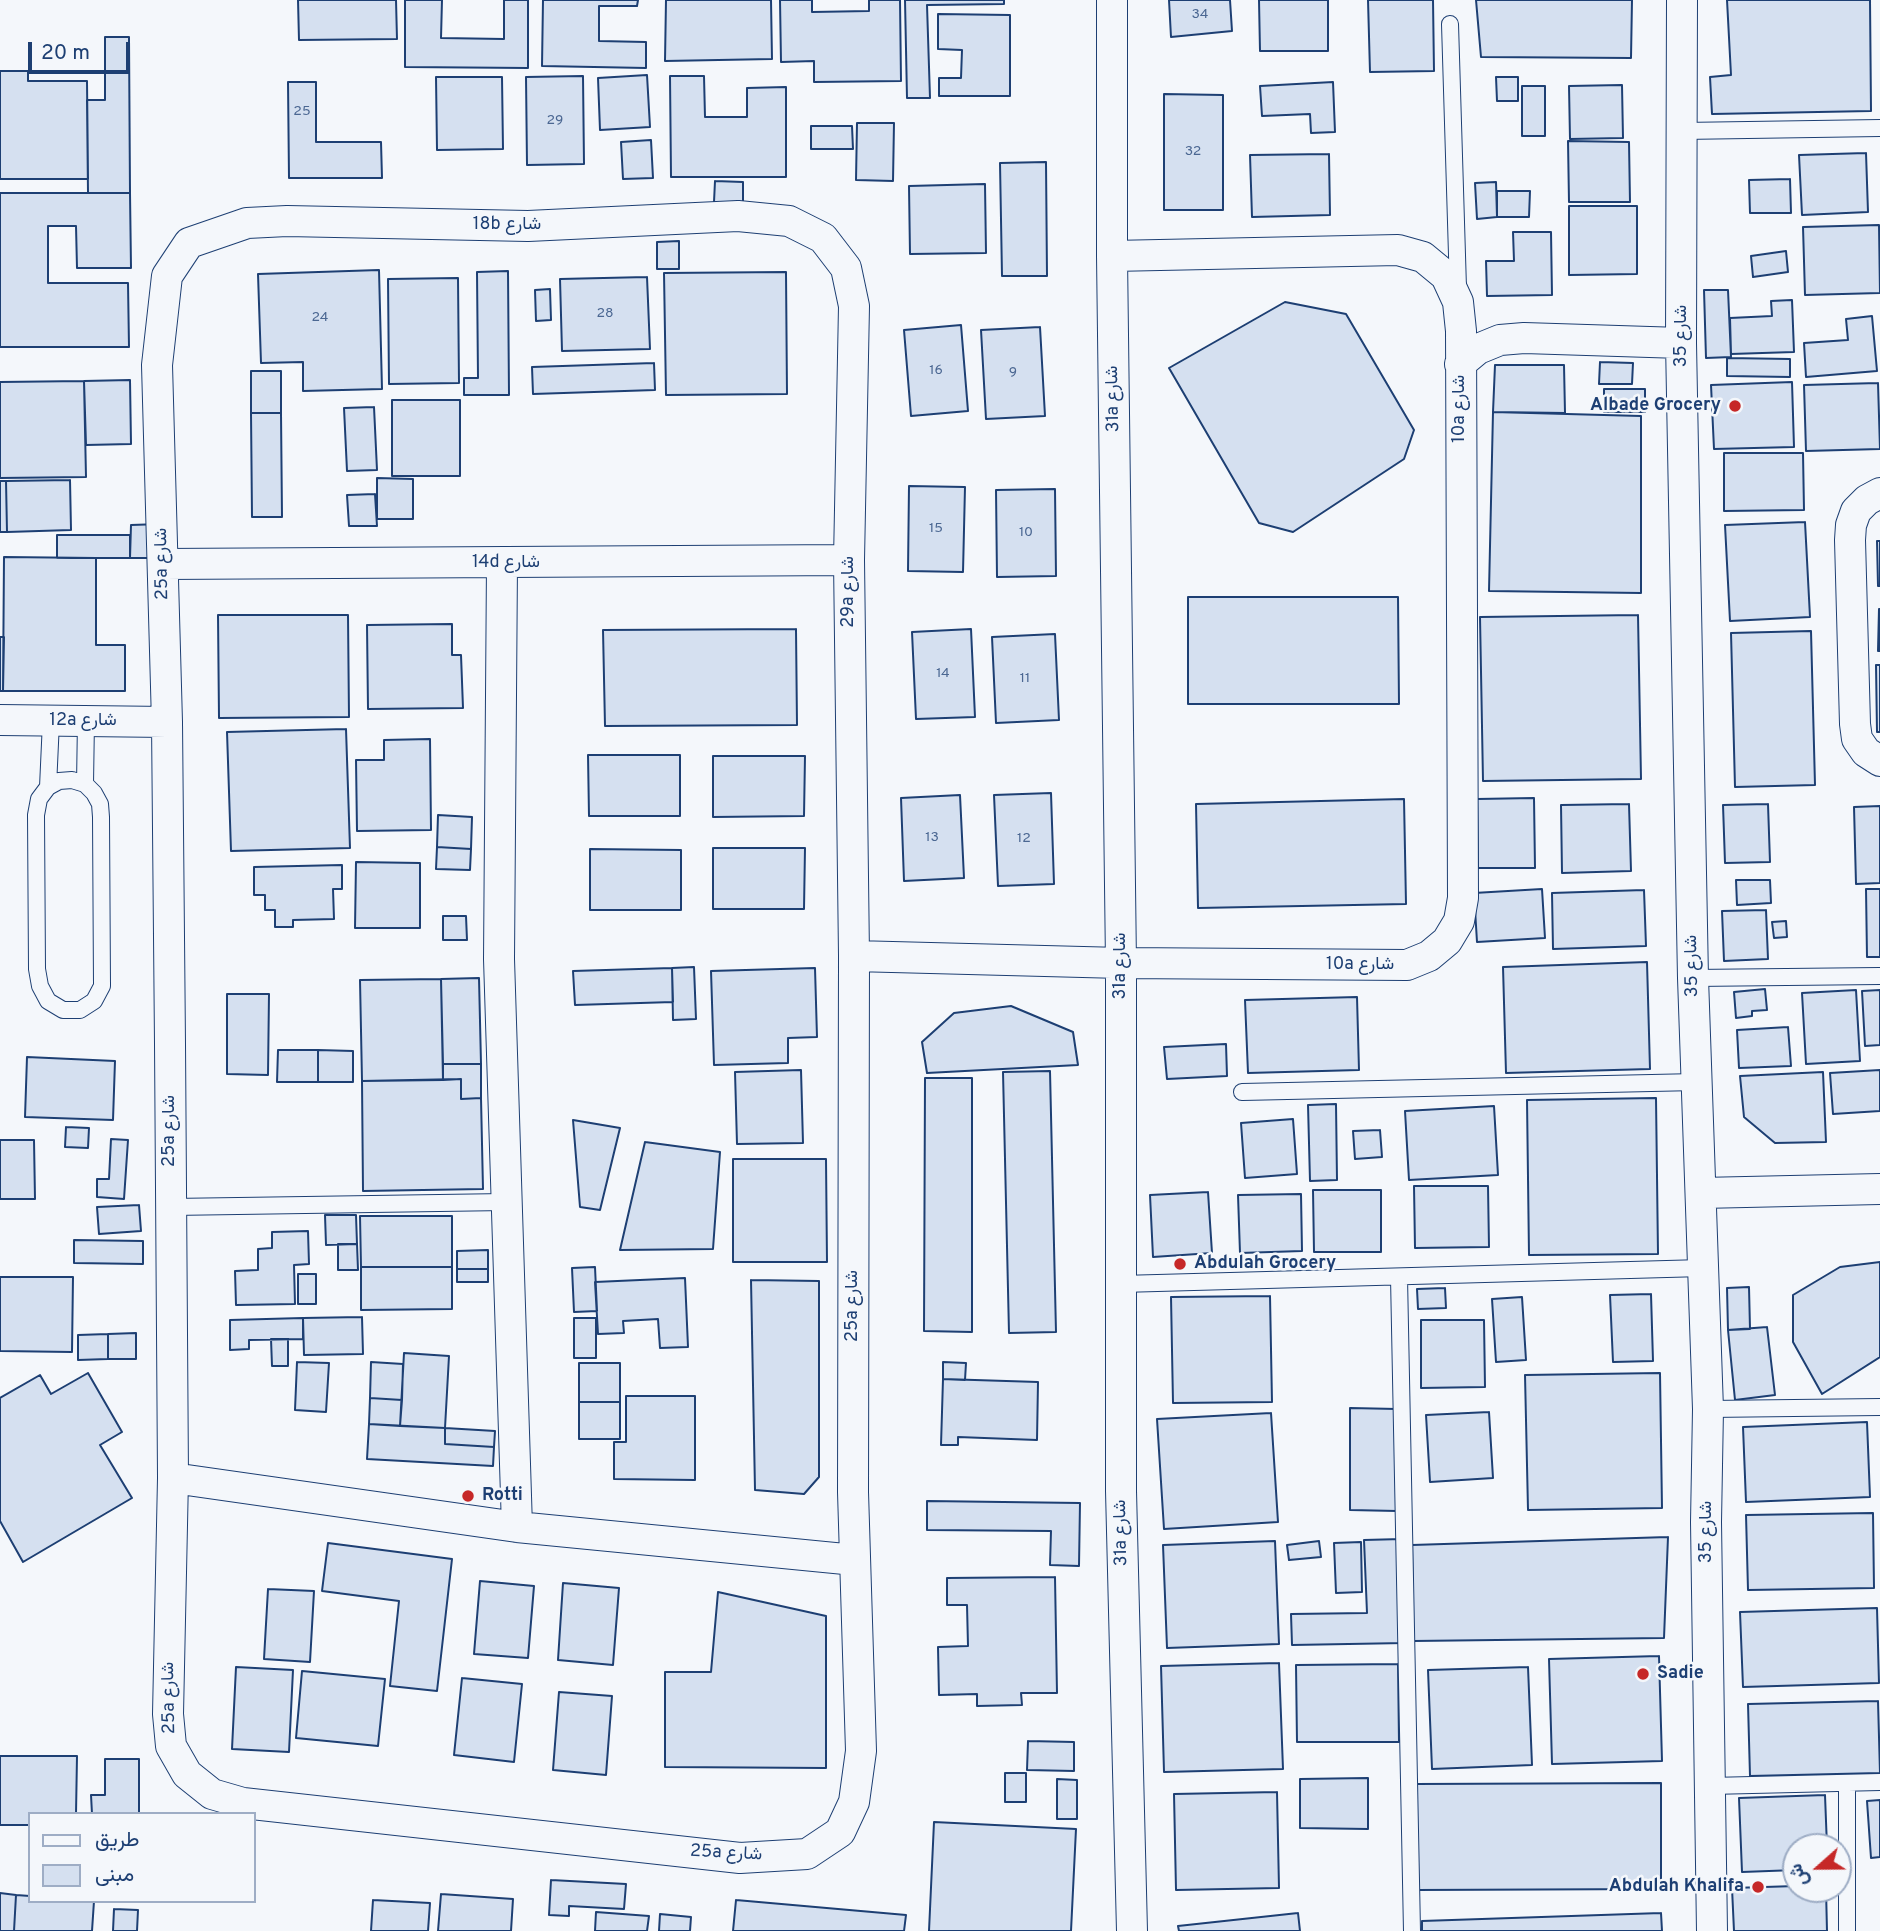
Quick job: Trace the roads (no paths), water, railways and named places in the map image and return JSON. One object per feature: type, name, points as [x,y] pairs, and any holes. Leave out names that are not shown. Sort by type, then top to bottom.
[{"type":"street","name":"31a شارع","points":[[1112,0],[1112,256],[1121,963],[1121,1491],[1132,1931]]},
{"type":"street","name":"شارع 35","points":[[1682,0],[1681,344],[1693,978],[1707,1409],[1712,1931]]},
{"type":"street","name":"18b شارع","points":[[189,243],[247,223],[287,220],[528,226],[738,216],[789,220],[823,237]]},
{"type":"street","name":"29a شارع","points":[[823,237],[846,268],[854,306],[849,560],[854,956]]},
{"type":"street","name":"25a شارع","points":[[189,243],[167,276],[158,365],[167,722],[171,1207],[173,1478],[168,1714],[171,1746],[187,1774],[212,1794],[243,1803],[740,1858],[807,1854],[840,1832],[854,1802],[861,1751],[853,1492],[854,956]]},
{"type":"street","name":"10a شارع","points":[[854,956],[1121,963],[1407,965],[1429,956],[1447,941],[1459,921],[1463,898],[1460,364],[1458,302],[1446,276],[1423,257],[1398,250],[1112,256]]},
{"type":"street","name":"10a شارع","points":[[1460,364],[1478,349],[1500,340],[1524,338],[1681,344]]},
{"type":"street","points":[[1880,493],[1867,500],[1856,511],[1850,525],[1850,540],[1857,739],[1866,752],[1880,761]]},
{"type":"street","name":"14d شارع","points":[[164,564],[849,560]]},
{"type":"street","points":[[502,563],[499,959],[517,1527]]},
{"type":"street","name":"12a شارع","points":[[0,720],[167,722]]},
{"type":"street","points":[[1701,1193],[1880,1189]]},
{"type":"street","points":[[173,1478],[517,1527],[855,1560]]},
{"type":"lane","points":[[1451,24],[1458,302]]},
{"type":"lane","points":[[1682,131],[1880,128]]},
{"type":"lane","points":[[85,785],[86,720]]},
{"type":"lane","points":[[48,787],[51,721]]},
{"type":"lane","points":[[72,780],[85,785],[94,793],[100,804],[104,969],[102,986],[94,1001],[80,1010],[63,1010],[48,1001],[40,986],[37,969],[36,815],[38,799],[48,787],[59,781],[72,780]]},
{"type":"lane","points":[[1693,978],[1880,976]]},
{"type":"lane","points":[[1241,1092],[1697,1082]]},
{"type":"lane","points":[[171,1207],[506,1202]]},
{"type":"lane","points":[[1121,1284],[1703,1268]]},
{"type":"lane","points":[[1399,1277],[1412,1931]]},
{"type":"lane","points":[[1707,1409],[1880,1407]]},
{"type":"lane","points":[[1710,1786],[1880,1782]]},
{"type":"lane","points":[[1847,1783],[1847,1931]]},
{"type":"place","name":"Albade Grocery","points":[[1735,406]]},
{"type":"place","name":"Abdulah Grocery","points":[[1180,1264]]},
{"type":"place","name":"Rotti","points":[[468,1496]]},
{"type":"place","name":"Sadie","points":[[1643,1674]]},
{"type":"place","name":"Abdulah Khalifa","points":[[1758,1887]]}]
